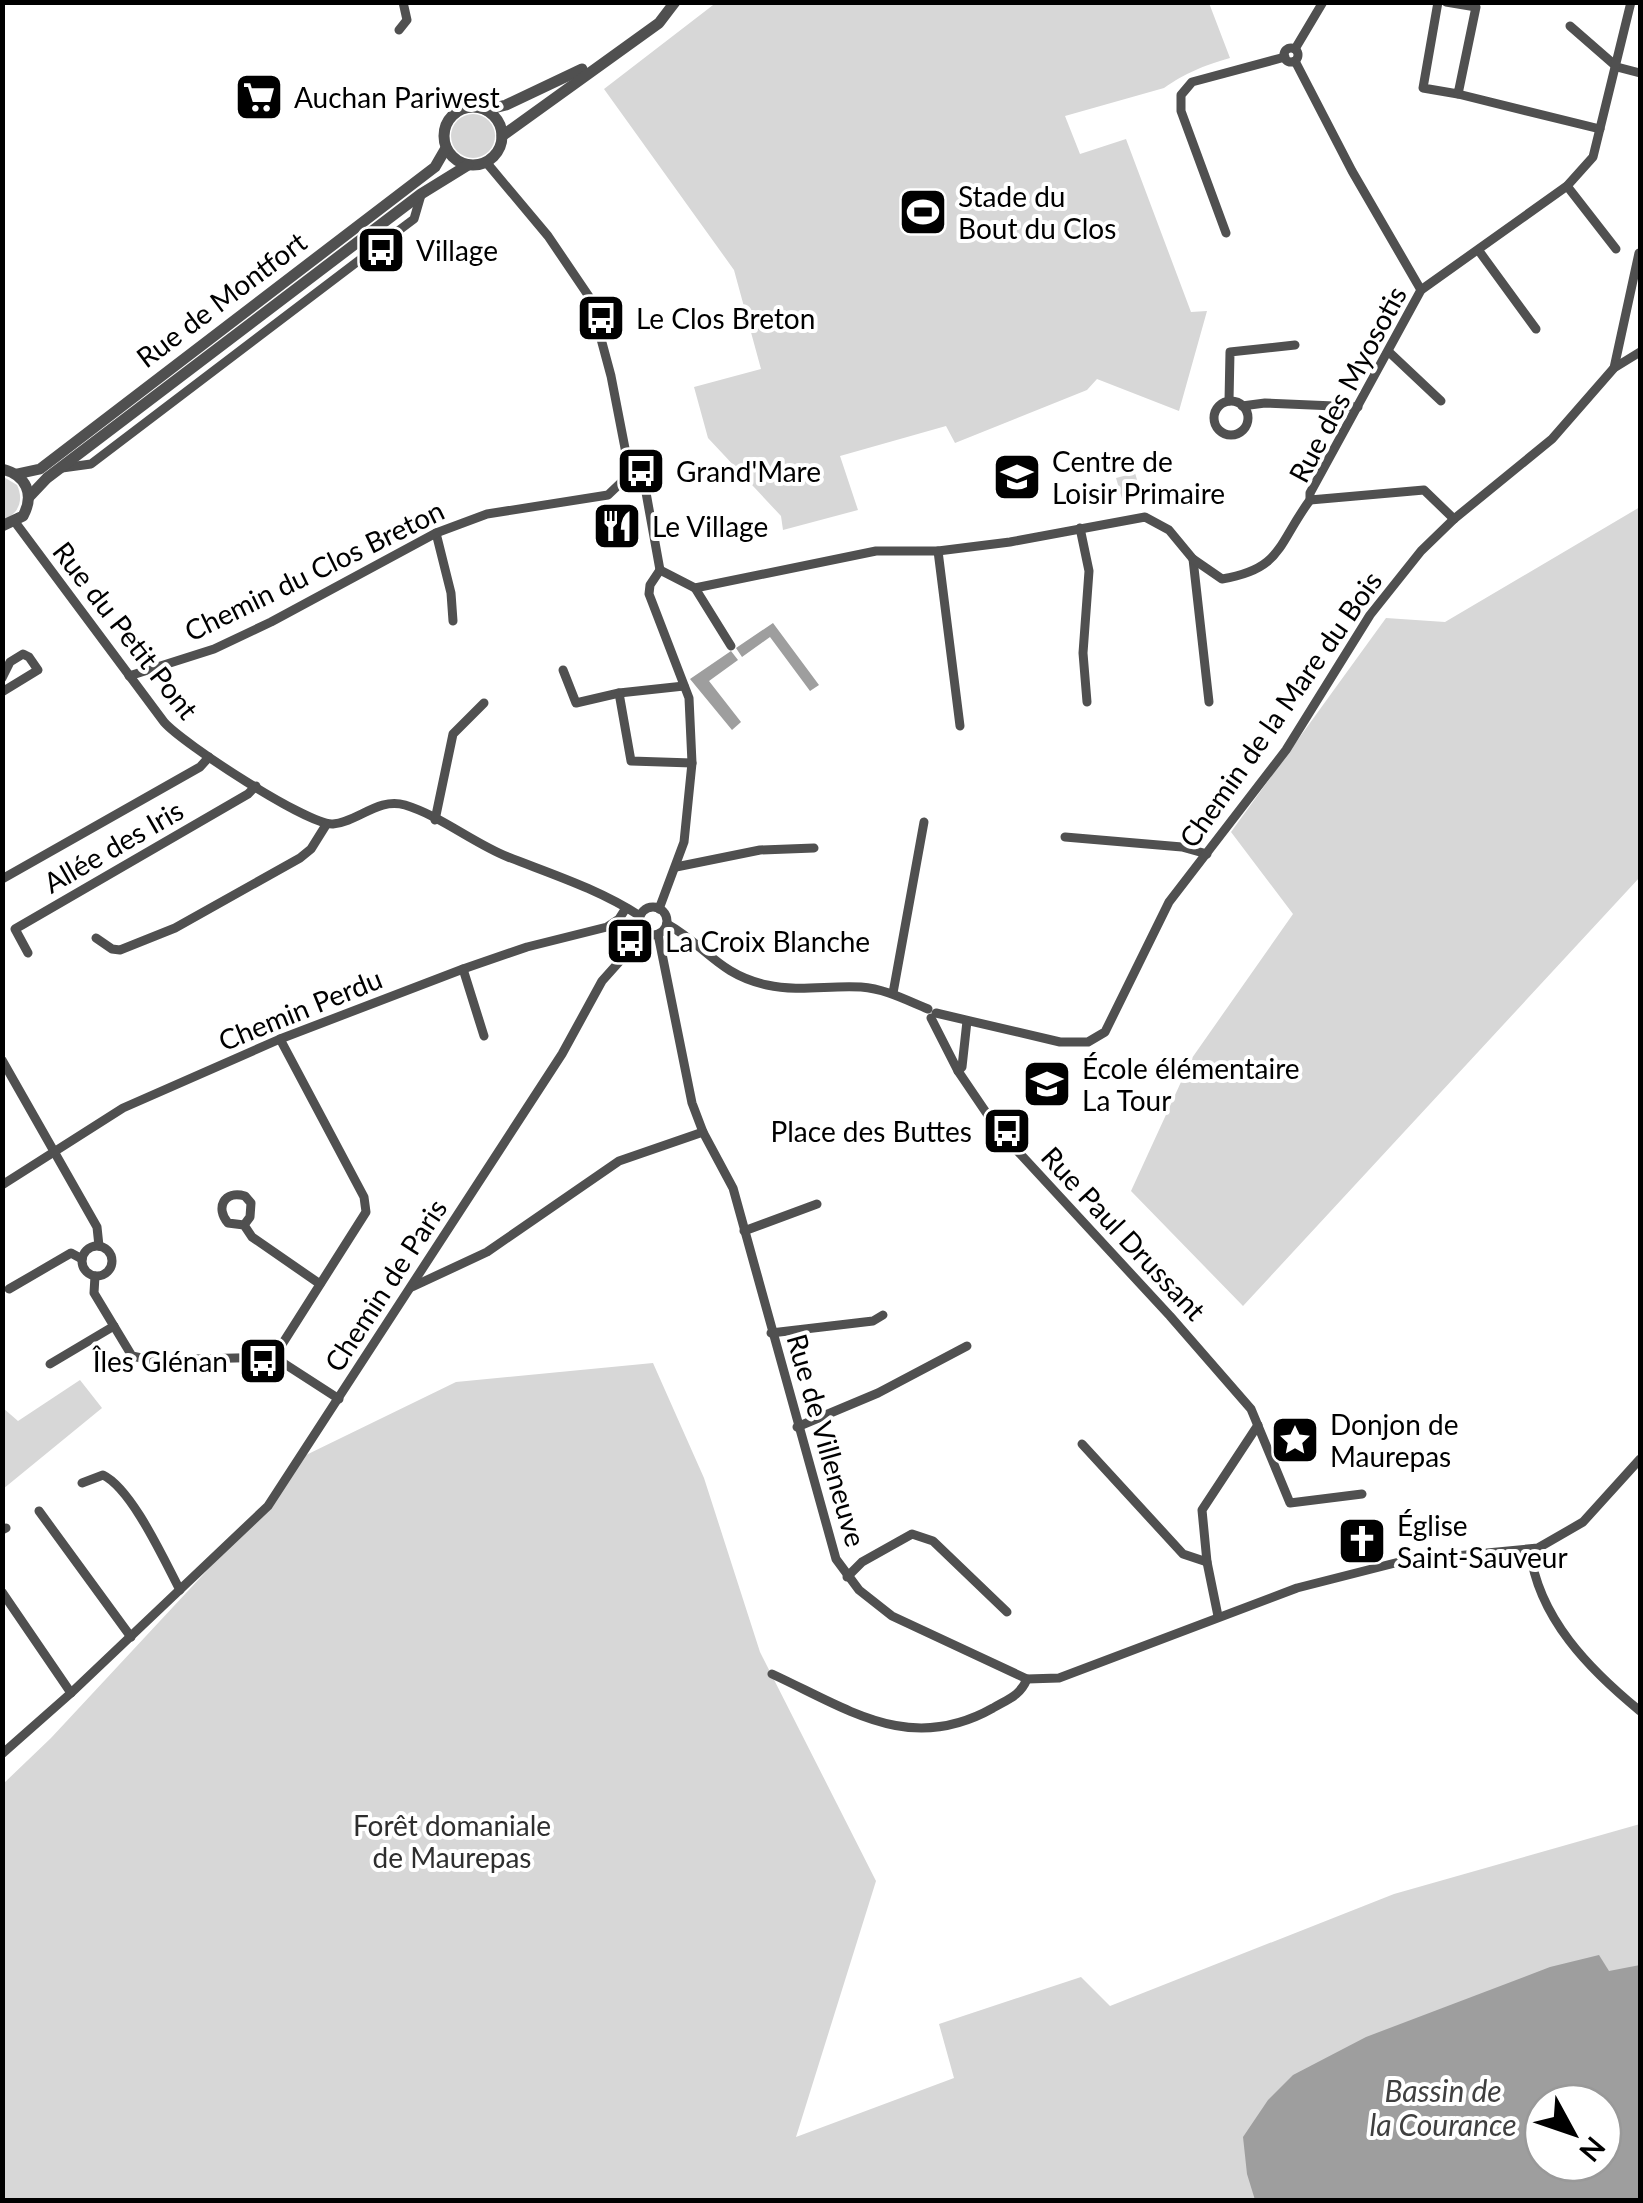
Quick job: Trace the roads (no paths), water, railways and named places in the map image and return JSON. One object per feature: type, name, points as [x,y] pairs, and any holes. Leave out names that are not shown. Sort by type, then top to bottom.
[{"type":"street","points":[[399,30],[407,20],[403,2]]},
{"type":"street","points":[[502,136],[658,24],[674,2]]},
{"type":"street","points":[[1226,233],[1181,110],[1181,95],[1192,82],[1292,56],[1323,2]]},
{"type":"street","points":[[1438,2],[1423,88],[1600,129]]},
{"type":"street","points":[[1446,2],[1476,7],[1458,94]]},
{"type":"street","name":"Rue des Myosotis","points":[[1193,559],[1222,579],[1258,571],[1269,563],[1310,500],[1310,493],[1420,290],[1479,252],[1567,186],[1593,157],[1631,2]]},
{"type":"street","points":[[1570,26],[1616,67],[1640,73]]},
{"type":"street","points":[[486,110],[496,118],[502,136],[498,151],[486,162],[459,162],[446,148],[444,131],[452,115],[468,108],[486,110],[506,105],[614,55]]},
{"type":"street","points":[[1292,56],[1420,290]]},
{"type":"street","name":"Rue de Montfort","points":[[17,474],[40,469],[435,167],[446,148]]},
{"type":"street","points":[[486,162],[548,236],[590,298],[611,376],[630,474],[645,487],[660,570],[649,594],[688,698],[692,763],[691,798],[676,868],[660,909]]},
{"type":"street","name":"Rue de Montfort","points":[[9,524],[28,507],[29,497],[60,469],[421,194],[468,165]]},
{"type":"street","points":[[1567,186],[1616,248]]},
{"type":"street","points":[[1479,252],[1536,329]]},
{"type":"street","points":[[1614,368],[1639,253]]},
{"type":"street","points":[[1230,402],[1230,352],[1295,345]]},
{"type":"street","points":[[1389,352],[1442,402]]},
{"type":"street","name":"Chemin de la Mare du Bois","points":[[967,1022],[1060,1042],[1088,1042],[1105,1032],[1169,902],[1286,750],[1370,616],[1421,551],[1552,439],[1614,368],[1640,352]]},
{"type":"street","points":[[1242,406],[1247,416],[1245,427],[1236,434],[1225,434],[1216,427],[1214,416],[1219,406],[1230,402],[1242,406],[1265,403],[1358,407]]},
{"type":"street","points":[[2,469],[24,480],[29,497]]},
{"type":"street","name":"Chemin du Clos Breton","points":[[129,676],[214,649],[436,533],[487,514],[608,495],[630,474]]},
{"type":"street","points":[[1310,500],[1424,490],[1454,519]]},
{"type":"street","points":[[696,588],[876,551],[938,551],[1145,517],[1169,530],[1193,559],[1209,702]]},
{"type":"street","name":"Rue du Petit Pont","points":[[9,524],[172,732],[209,758],[326,825]]},
{"type":"street","points":[[1080,528],[1088,571],[1083,653],[1088,702]]},
{"type":"street","points":[[436,533],[451,593],[453,621]]},
{"type":"street","points":[[938,551],[960,726]]},
{"type":"street","points":[[660,570],[696,588],[731,646]]},
{"type":"street","points":[[2,678],[10,662],[22,654],[38,670],[2,692]]},
{"type":"street","points":[[563,670],[576,703],[620,693],[684,686]]},
{"type":"street","points":[[620,693],[631,761],[692,763]]},
{"type":"street","points":[[435,820],[452,734],[484,702]]},
{"type":"street","points":[[2,879],[200,767],[209,758]]},
{"type":"street","name":"Allée des Iris","points":[[28,952],[15,929],[256,786]]},
{"type":"street","points":[[96,938],[120,950],[175,928],[300,858],[311,850],[326,825],[348,821],[384,804],[406,806],[506,856],[568,878],[640,916]]},
{"type":"street","points":[[893,993],[924,822]]},
{"type":"street","points":[[1065,837],[1207,854]]},
{"type":"street","points":[[676,868],[760,850],[814,848]]},
{"type":"street","name":"Chemin Perdu","points":[[2,1185],[123,1108],[280,1039],[463,969],[527,947],[606,927],[619,919],[626,908]]},
{"type":"street","points":[[640,916],[650,908],[660,909],[667,924],[725,970],[765,984],[805,990],[862,987],[893,993],[932,1013],[967,1022],[962,1066],[958,1071],[932,1013]]},
{"type":"street","points":[[640,916],[646,933],[658,934],[667,924]]},
{"type":"street","name":"Chemin de Paris","points":[[2,1754],[268,1506],[562,1054],[602,981],[646,933]]},
{"type":"street","name":"Rue de Villeneuve","points":[[658,934],[692,1104],[733,1188],[836,1559],[874,1604],[892,1616],[1027,1679]]},
{"type":"street","points":[[463,969],[484,1036]]},
{"type":"street","points":[[274,1358],[366,1212],[364,1198],[280,1039]]},
{"type":"street","points":[[2,1060],[97,1227],[99,1246]]},
{"type":"street","name":"Rue Paul Drussant","points":[[958,1071],[998,1130],[1252,1409],[1290,1503],[1362,1494]]},
{"type":"street","points":[[412,1287],[488,1252],[619,1161],[703,1132]]},
{"type":"street","points":[[744,1232],[817,1204]]},
{"type":"street","points":[[244,1225],[252,1237],[320,1284]]},
{"type":"street","points":[[82,1259],[90,1248],[108,1250],[112,1262],[108,1271],[95,1276]]},
{"type":"street","points":[[9,1289],[72,1252],[95,1276]]},
{"type":"street","points":[[95,1276],[94,1293],[132,1356],[274,1358],[339,1399]]},
{"type":"street","points":[[771,1333],[873,1321],[882,1315]]},
{"type":"street","points":[[50,1364],[114,1326]]},
{"type":"street","points":[[797,1427],[878,1393],[968,1346]]},
{"type":"street","points":[[1218,1616],[1202,1510],[1258,1425]]},
{"type":"street","points":[[1082,1444],[1182,1554],[1207,1562]]},
{"type":"street","points":[[772,1674],[878,1723],[911,1730],[978,1717],[1022,1692],[1027,1679],[1059,1678],[1297,1588],[1393,1563],[1530,1550],[1556,1540],[1583,1522],[1640,1459]]},
{"type":"street","points":[[82,1484],[102,1475],[114,1482],[156,1542],[180,1590]]},
{"type":"street","points":[[38,1511],[131,1637]]},
{"type":"street","points":[[848,1577],[862,1562],[912,1534],[933,1541],[1007,1612]]},
{"type":"street","points":[[1530,1550],[1537,1588],[1561,1627],[1597,1674],[1640,1711]]},
{"type":"street","points":[[2,1592],[71,1693]]},
{"type":"water","points":[[773,623],[819,685],[810,691],[770,637],[742,657],[736,648]]},
{"type":"water","points":[[731,651],[738,660],[709,681],[741,722],[732,730],[690,679]]},
{"type":"water","name":"Bassin de la Courance","points":[[1599,1955],[1609,1971],[1640,1965],[1640,2200],[1255,2200],[1243,2137],[1268,2100],[1293,2075],[1366,2037],[1550,1967]]},
{"type":"place","name":"Auchan Pariwest","points":[[259,97]]},
{"type":"place","name":"Stade du Bout du Clos","points":[[923,212]]},
{"type":"place","name":"Village","points":[[381,250]]},
{"type":"place","name":"Le Clos Breton","points":[[601,318]]},
{"type":"place","name":"Grand'Mare","points":[[641,471]]},
{"type":"place","name":"Centre de Loisir Primaire","points":[[1017,477]]},
{"type":"place","name":"Le Village","points":[[617,526]]},
{"type":"place","name":"La Croix Blanche","points":[[630,941]]},
{"type":"place","name":"École élémentaire La Tour","points":[[1047,1084]]},
{"type":"place","name":"Place des Buttes","points":[[1007,1131]]},
{"type":"place","name":"Îles Glénan","points":[[263,1361]]},
{"type":"place","name":"Donjon de Maurepas","points":[[1295,1440]]},
{"type":"place","name":"Église Saint-Sauveur","points":[[1362,1541]]},
{"type":"park label","name":"Forêt domaniale de Maurepas","points":[[452,1841]]}]
